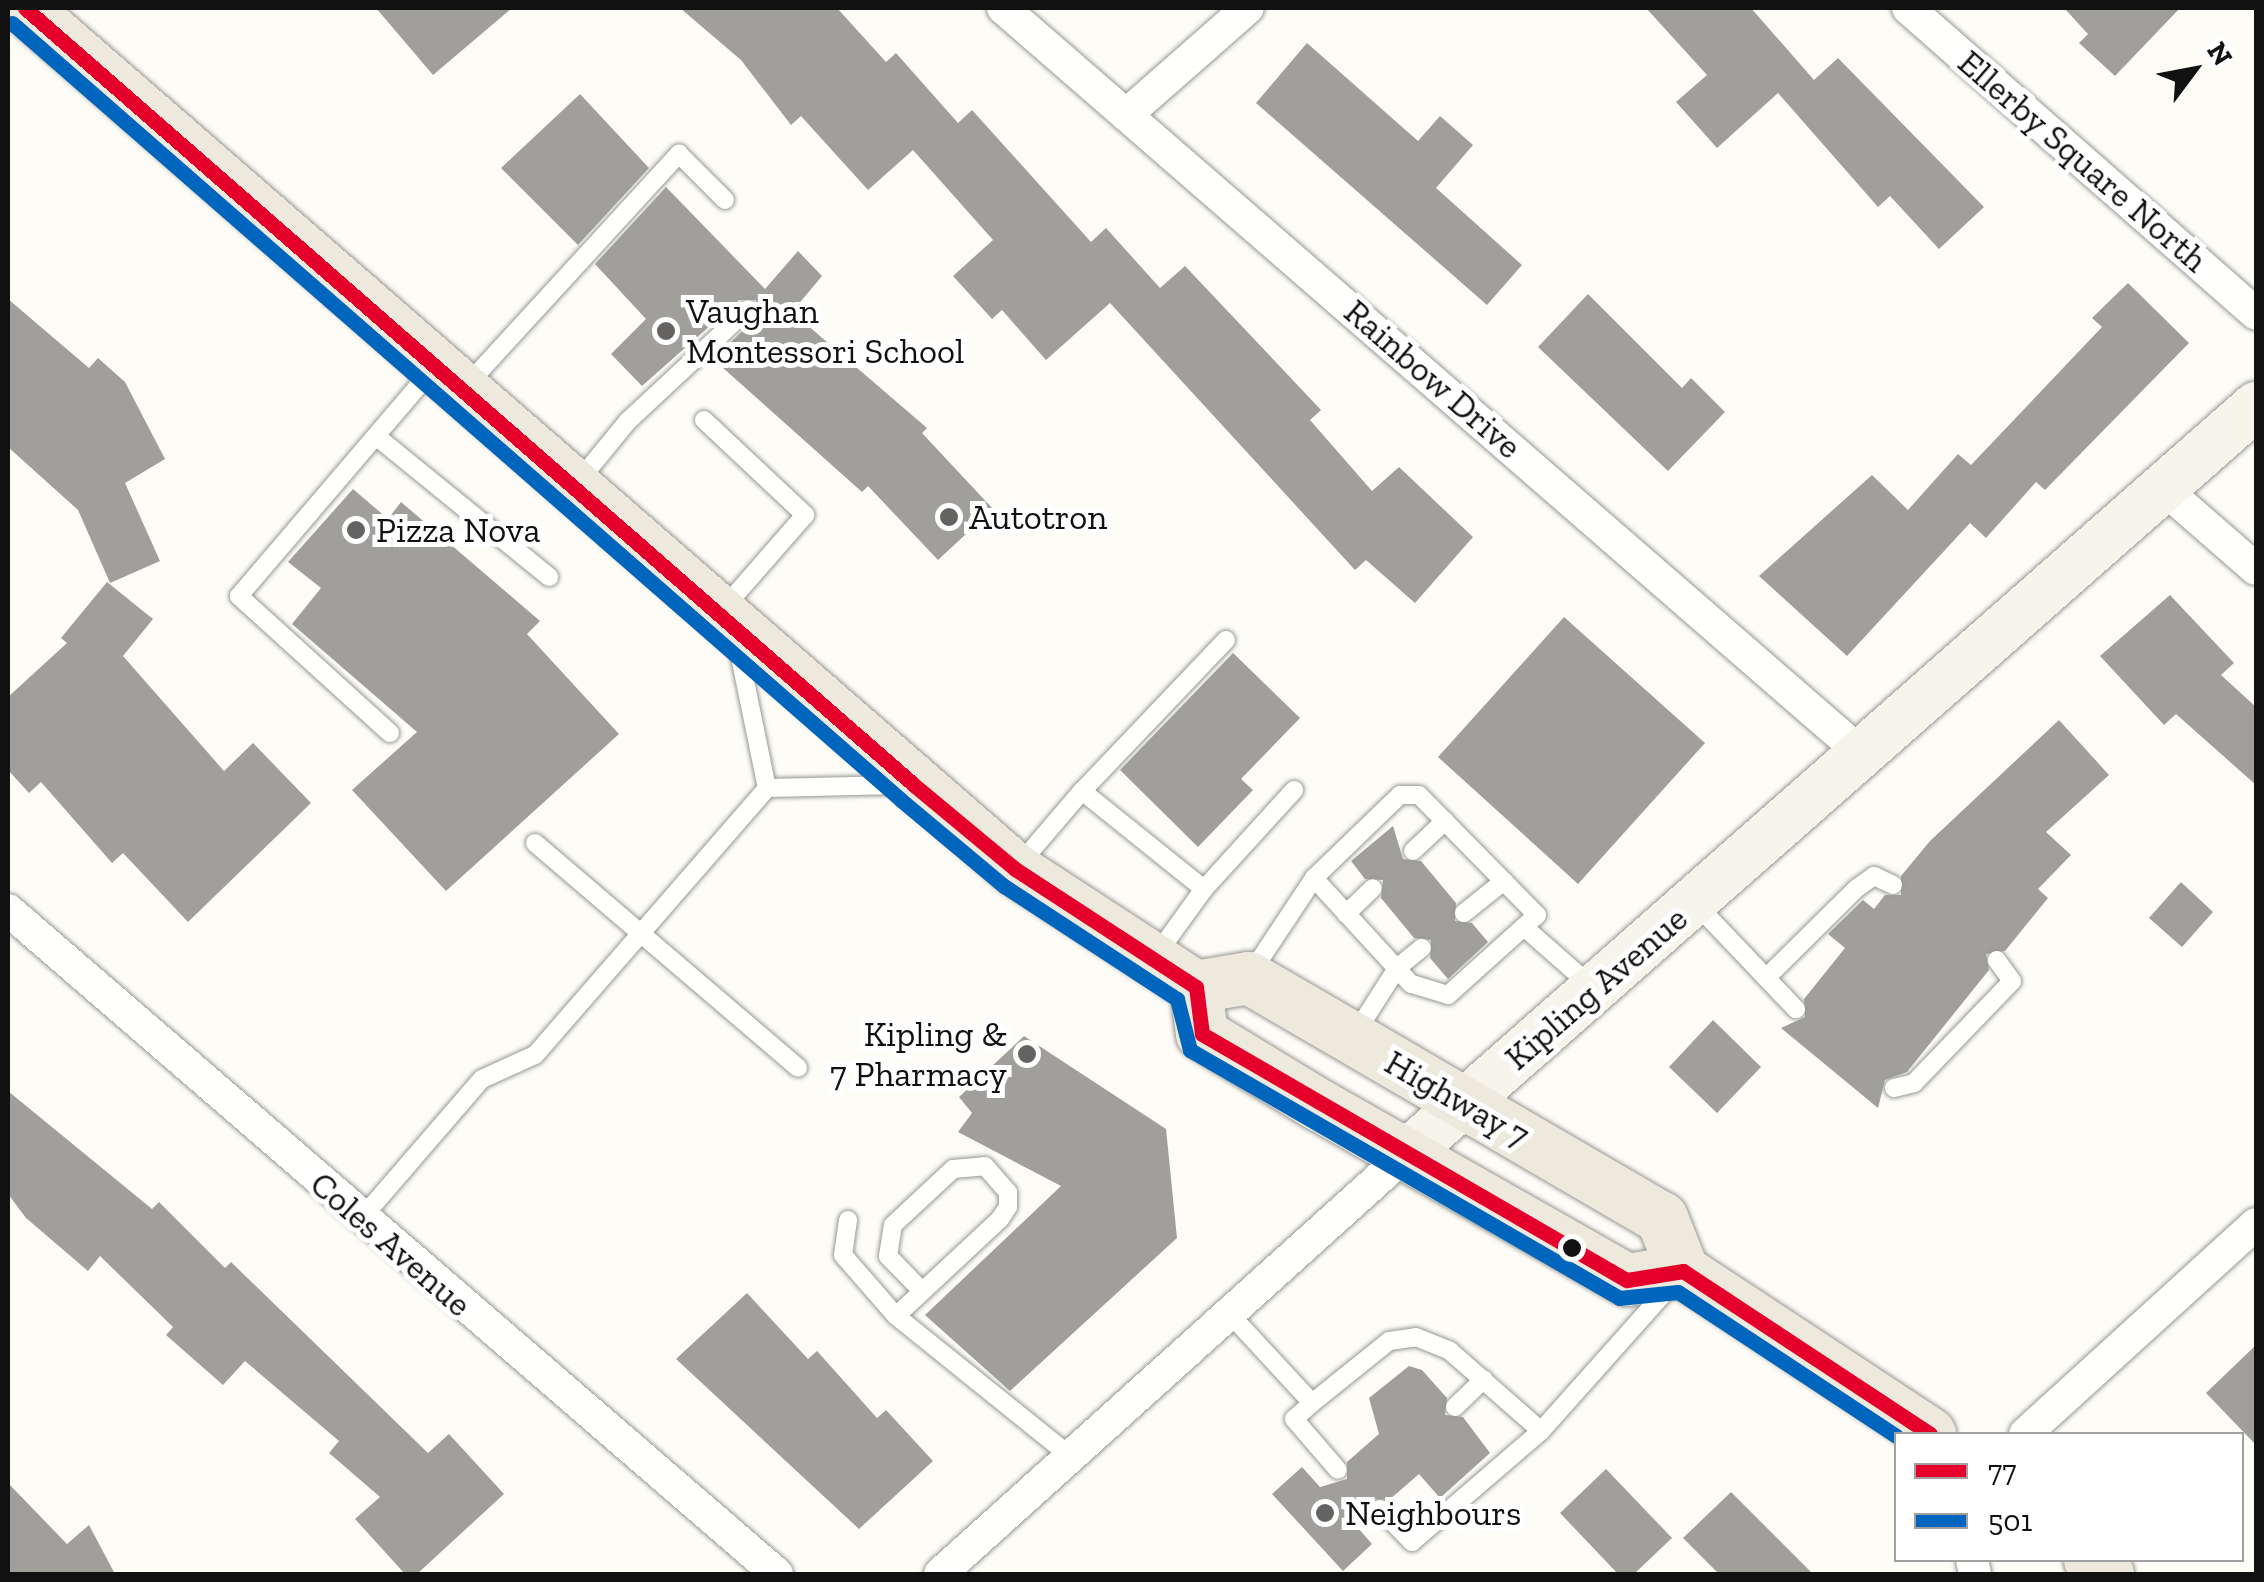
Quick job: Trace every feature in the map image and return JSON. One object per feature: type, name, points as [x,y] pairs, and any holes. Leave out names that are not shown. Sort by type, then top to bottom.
[{"type":"main road","points":[[25,8],[726,625],[1015,870],[1196,987],[1250,978]]},
{"type":"main road","name":"Highway 7","points":[[1250,978],[1662,1218],[1683,1271]]},
{"type":"main road","points":[[1196,987],[1202,1034],[1405,1155],[1627,1280],[1683,1271],[1927,1432]]},
{"type":"street","name":"Rainbow Drive","points":[[1003,8],[1861,754]]},
{"type":"street","points":[[1126,115],[1248,8]]},
{"type":"street","name":"Ellerby Square North","points":[[1908,8],[2256,314]]},
{"type":"street","name":"Kipling Avenue","points":[[940,1574],[1405,1155],[2256,406]]},
{"type":"street","points":[[2163,488],[2256,570]]},
{"type":"street","name":"Coles Avenue","points":[[8,910],[361,1219],[778,1574]]},
{"type":"street","points":[[2027,1432],[2256,1224]]},
{"type":"lane","points":[[390,733],[239,596],[377,437],[447,381],[679,154],[724,200]]},
{"type":"lane","points":[[571,490],[628,421],[748,310]]},
{"type":"lane","points":[[704,420],[805,515],[726,625],[767,788]]},
{"type":"lane","points":[[377,437],[549,577]]},
{"type":"lane","points":[[1015,870],[1082,790],[1226,640]]},
{"type":"lane","points":[[361,1219],[482,1079],[535,1055],[767,788],[914,785]]},
{"type":"lane","points":[[1082,790],[1204,889]]},
{"type":"lane","points":[[1154,958],[1204,889],[1294,790]]},
{"type":"lane","points":[[1250,978],[1314,878],[1400,795],[1419,795],[1537,915],[1448,995],[1411,984],[1314,878]]},
{"type":"lane","points":[[1413,851],[1445,821]]},
{"type":"lane","points":[[535,843],[798,1068]]},
{"type":"lane","points":[[1766,978],[1856,888],[1874,876],[1893,885]]},
{"type":"lane","points":[[1464,913],[1504,881]]},
{"type":"lane","points":[[1346,914],[1373,888]]},
{"type":"lane","points":[[1694,902],[1796,1009]]},
{"type":"lane","points":[[1524,927],[1595,990]]},
{"type":"lane","points":[[1352,1039],[1397,968],[1422,948]]},
{"type":"lane","points":[[1894,1088],[1914,1083],[2012,981],[1997,960]]},
{"type":"lane","points":[[896,1316],[1008,1207],[1008,1192],[985,1166],[953,1170],[892,1225],[888,1256],[922,1290]]},
{"type":"lane","points":[[848,1220],[843,1255],[896,1316],[1070,1456]]},
{"type":"lane","points":[[1380,1508],[1412,1542],[1542,1431],[1683,1271]]},
{"type":"lane","points":[[1228,1313],[1312,1404]]},
{"type":"lane","points":[[1338,1470],[1294,1419],[1389,1342],[1416,1337],[1484,1379],[1542,1431]]},
{"type":"lane","points":[[1454,1407],[1484,1379]]},
{"type":"building","points":[[376,8],[512,8],[433,75]]},
{"type":"building","points":[[680,8],[837,8],[886,62],[896,53],[958,123],[972,110],[1091,242],[1106,228],[1160,288],[1185,266],[1321,410],[1310,420],[1372,491],[1399,467],[1473,537],[1415,603],[1366,560],[1355,570],[1110,303],[1046,360],[1002,310],[992,319],[953,276],[993,240],[913,150],[868,190],[801,116],[791,125],[741,60]]},
{"type":"building","points":[[1646,8],[1751,8],[1814,80],[1838,58],[1984,207],[1939,249],[1890,196],[1878,207],[1778,93],[1717,148],[1676,102],[1707,75]]},
{"type":"building","points":[[2064,8],[2180,8],[2115,76],[2079,43],[2088,34]]},
{"type":"building","points":[[1307,43],[1418,141],[1440,116],[1473,145],[1436,188],[1522,265],[1487,305],[1256,103]]},
{"type":"building","points":[[580,94],[649,168],[578,245],[501,168]]},
{"type":"building","points":[[666,187],[765,289],[798,251],[822,276],[792,312],[927,428],[922,433],[993,509],[938,560],[868,486],[862,492],[713,359],[757,317],[756,300],[739,300],[642,386],[611,354],[646,319],[595,264]]},
{"type":"building","points":[[2128,283],[2189,343],[2045,490],[2036,482],[1986,538],[1970,523],[1847,656],[1759,576],[1872,475],[1908,510],[1958,454],[1971,465],[2102,327],[2092,318]]},
{"type":"building","points":[[1588,294],[1682,388],[1691,378],[1725,412],[1668,471],[1538,347]]},
{"type":"building","points":[[8,299],[89,368],[98,358],[125,382],[165,459],[125,483],[160,561],[110,583],[78,510],[8,447]]},
{"type":"building","points":[[353,489],[388,519],[401,502],[540,621],[527,634],[619,734],[446,891],[352,790],[417,732],[292,624],[321,588],[288,562]]},
{"type":"building","points":[[107,582],[153,619],[123,656],[224,771],[253,743],[311,803],[188,922],[123,853],[112,863],[41,782],[29,793],[8,770],[8,697],[67,643],[61,638]]},
{"type":"building","points":[[2170,595],[2234,663],[2221,675],[2256,707],[2256,785],[2176,714],[2164,725],[2100,656]]},
{"type":"building","points":[[1564,617],[1705,743],[1578,884],[1438,757]]},
{"type":"building","points":[[1233,653],[1300,718],[1241,779],[1253,790],[1198,847],[1120,770]]},
{"type":"building","points":[[2059,720],[2109,775],[2046,832],[2071,855],[2038,889],[2048,898],[2005,951],[1986,954],[1989,970],[1907,1072],[1885,1080],[1878,1108],[1781,1028],[1805,1017],[1804,999],[1845,948],[1828,934],[1863,900],[1874,909],[1885,895],[1901,895],[1901,876],[1930,841]]},
{"type":"building","points":[[1393,826],[1403,859],[1421,861],[1456,903],[1455,921],[1472,923],[1488,942],[1448,979],[1430,958],[1431,940],[1414,938],[1381,898],[1383,880],[1365,879],[1351,861]]},
{"type":"building","points":[[2181,882],[2213,912],[2182,947],[2149,918]]},
{"type":"building","points":[[1713,1020],[1761,1067],[1717,1113],[1669,1067]]},
{"type":"building","points":[[1024,1036],[1166,1129],[1177,1238],[1010,1391],[925,1315],[1061,1186],[958,1132],[972,1113],[959,1097]]},
{"type":"building","points":[[8,1091],[152,1209],[159,1202],[225,1268],[231,1262],[428,1453],[449,1434],[504,1494],[417,1574],[405,1574],[355,1519],[380,1497],[329,1453],[339,1441],[245,1361],[223,1385],[166,1335],[173,1327],[100,1256],[88,1271],[26,1218],[8,1194]]},
{"type":"building","points":[[747,1293],[808,1359],[817,1351],[877,1418],[886,1410],[933,1461],[859,1529],[676,1359]]},
{"type":"building","points":[[2256,1345],[2256,1445],[2244,1432],[2206,1393]]},
{"type":"building","points":[[1409,1366],[1422,1370],[1447,1398],[1445,1415],[1463,1417],[1490,1453],[1440,1498],[1419,1474],[1389,1500],[1372,1499],[1358,1528],[1372,1544],[1343,1571],[1272,1494],[1302,1467],[1320,1487],[1347,1479],[1347,1462],[1379,1434],[1369,1398]]},
{"type":"building","points":[[1606,1469],[1672,1538],[1634,1574],[1618,1574],[1560,1513]]},
{"type":"building","points":[[8,1483],[67,1544],[89,1525],[115,1574],[8,1574]]},
{"type":"building","points":[[1731,1492],[1813,1574],[1719,1574],[1683,1538]]},
{"type":"transit line","name":"77","points":[[25,8],[914,785],[1015,869],[1196,987],[1202,1034],[1627,1280],[1683,1271],[1927,1432]]},
{"type":"transit line","name":"501","points":[[12,23],[901,800],[1004,886],[1177,999],[1190,1050],[1619,1298],[1678,1292],[1894,1435]]},
{"type":"place","name":"Vaughan Montessori School","points":[[666,331]]},
{"type":"place","name":"Autotron","points":[[949,517]]},
{"type":"place","name":"Pizza Nova","points":[[356,530]]},
{"type":"place","name":"Kipling & 7 Pharmacy","points":[[1027,1054]]},
{"type":"place","name":"Neighbours","points":[[1325,1513]]}]
